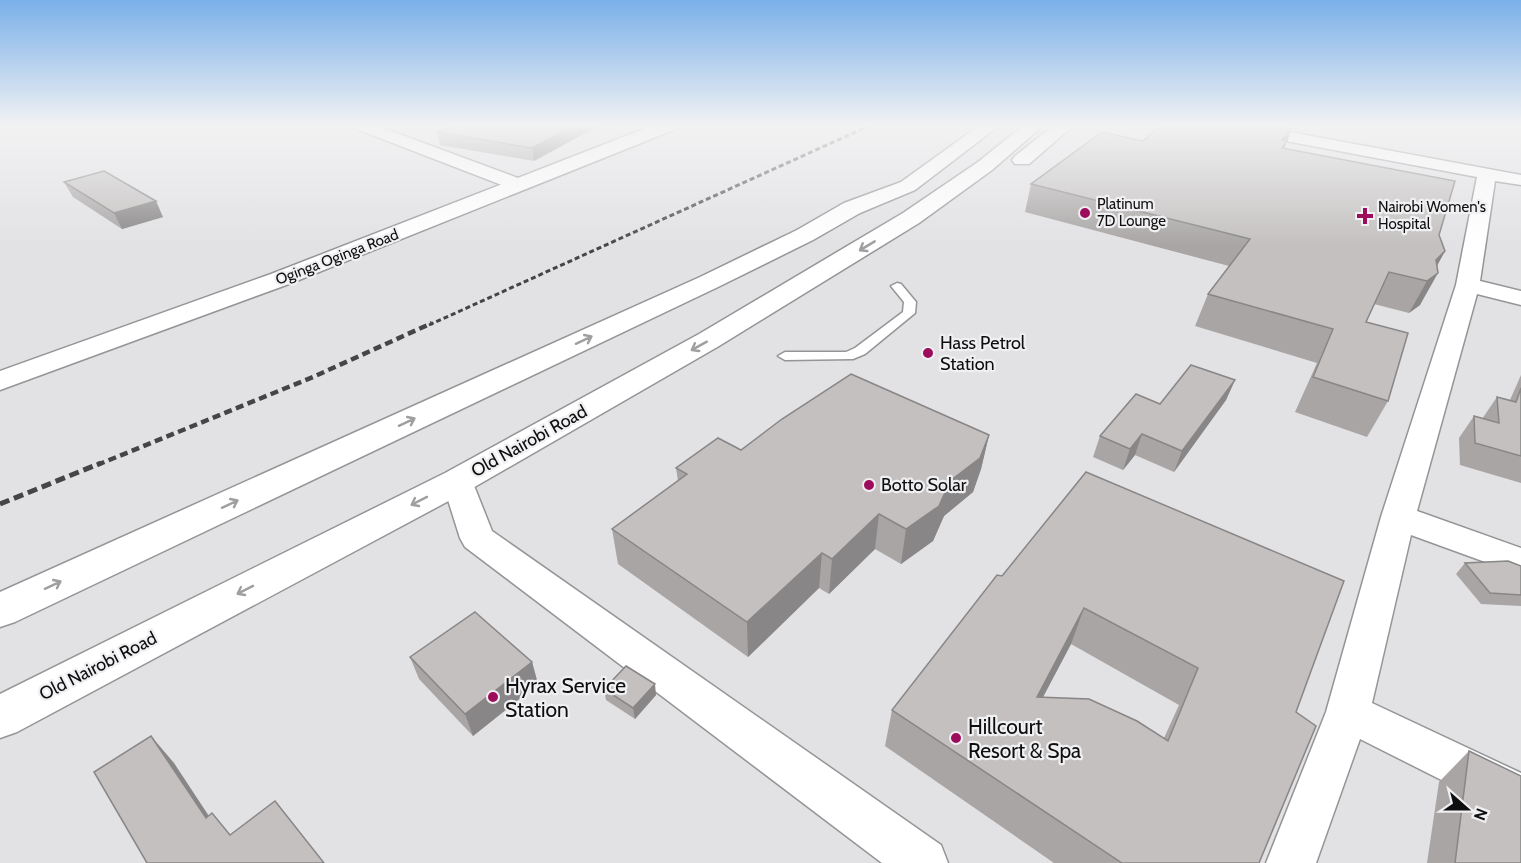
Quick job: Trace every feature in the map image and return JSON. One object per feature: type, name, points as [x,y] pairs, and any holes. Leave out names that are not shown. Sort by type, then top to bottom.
[{"type":"main road","name":"Oginga Oginga Road","points":[[0,381],[280,279],[569,165]]},
{"type":"main road","points":[[852,208],[907,165]]},
{"type":"main road","points":[[0,610],[709,282],[806,235],[852,208],[908,186],[937,165]]},
{"type":"main road","name":"Old Nairobi Road","points":[[0,717],[458,481],[709,340],[911,218],[985,165]]},
{"type":"main road","points":[[911,218],[969,195],[1015,165]]},
{"type":"street","points":[[467,165],[519,185]]},
{"type":"street","points":[[1432,165],[1521,180]]},
{"type":"street","points":[[1486,176],[1521,187]]},
{"type":"street","points":[[1291,863],[1348,712],[1398,517],[1468,285],[1486,176]]},
{"type":"street","points":[[1468,285],[1521,298]]},
{"type":"street","points":[[458,481],[477,538],[922,863]]},
{"type":"street","points":[[1398,517],[1521,562]]},
{"type":"street","points":[[1348,712],[1521,797]]},
{"type":"lane","points":[[785,356],[839,357],[860,351],[909,313],[910,302],[897,286]]},
{"type":"building","points":[[1057,165],[1373,165],[1455,181],[1439,235],[1445,251],[1436,260],[1438,273],[1427,281],[1389,272],[1366,322],[1408,333],[1388,401],[1313,377],[1333,329],[1208,294],[1250,239],[1031,184]]},
{"type":"building","points":[[104,171],[156,201],[114,213],[64,182]]},
{"type":"building","points":[[1191,365],[1235,380],[1182,451],[1142,434],[1130,449],[1100,436],[1136,394],[1160,404]]},
{"type":"building","points":[[851,374],[989,435],[980,458],[950,481],[939,506],[906,529],[879,514],[832,559],[822,553],[747,622],[612,529],[687,474],[676,468],[718,438],[741,450],[782,419]]},
{"type":"building","points":[[1521,388],[1521,456],[1475,443],[1474,416],[1499,423],[1497,397],[1516,402]]},
{"type":"building","points":[[1086,472],[1344,581],[1296,712],[1316,726],[1259,863],[1122,863],[892,710],[997,575],[1002,576]],"holes":[[[1084,608],[1198,668],[1168,741],[1137,721],[1089,699],[1037,697]]]},
{"type":"building","points":[[1508,561],[1521,566],[1521,595],[1490,593],[1465,563]]},
{"type":"building","points":[[475,612],[532,662],[465,714],[410,657]]},
{"type":"building","points":[[626,666],[655,684],[633,708],[604,689]]},
{"type":"building","points":[[151,736],[206,818],[212,813],[230,835],[275,801],[324,863],[147,863],[94,772]]},
{"type":"building","points":[[1469,751],[1521,776],[1521,863],[1455,863]]},
{"type":"railway","points":[[429,325],[782,165]]},
{"type":"railway","points":[[97,465],[313,377],[432,323]]},
{"type":"railway","points":[[0,504],[101,463]]},
{"type":"place","name":"Platinum 7D Lounge","points":[[1085,213]]},
{"type":"place","name":"Nairobi Women's Hospital","points":[[1365,216]]},
{"type":"place","name":"Hass Petrol Station","points":[[928,353]]},
{"type":"place","name":"Botto Solar","points":[[869,485]]},
{"type":"place","name":"Hyrax Service Station","points":[[493,697]]},
{"type":"place","name":"Hillcourt Resort & Spa","points":[[956,738]]}]
